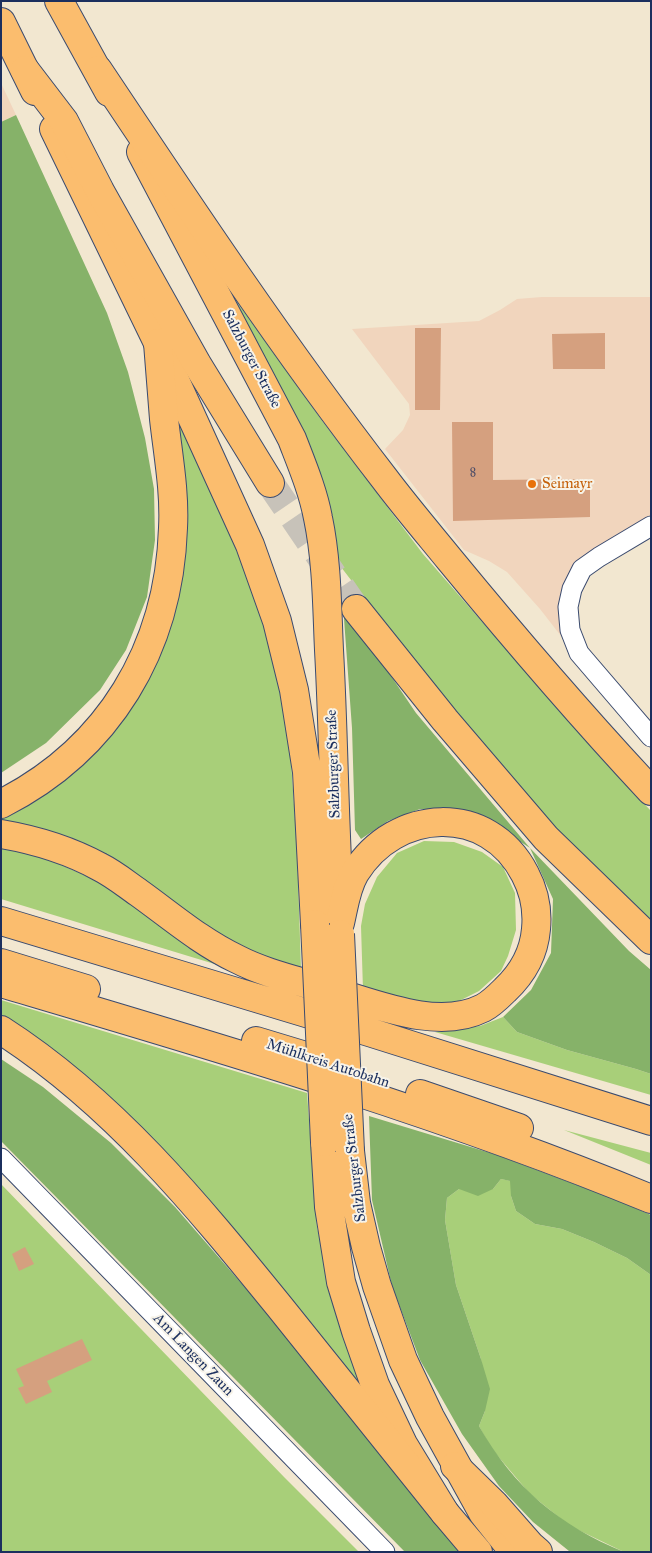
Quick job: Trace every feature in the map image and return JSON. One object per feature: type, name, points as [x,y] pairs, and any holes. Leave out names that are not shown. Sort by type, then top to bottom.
[{"type":"main road","name":"Salzburger Straße","points":[[58,1],[98,70],[280,414],[296,448],[311,491],[322,540],[333,724],[337,875],[332,927],[338,1147],[329,1207],[341,1282],[375,1385],[403,1444],[445,1513],[478,1552]]},
{"type":"main road","name":"Salzburger Straße","points":[[1,22],[158,343],[250,545],[277,621],[294,690],[332,927]]},
{"type":"main road","points":[[25,70],[64,121],[100,191],[197,364],[270,483]]},
{"type":"main road","points":[[98,70],[226,262],[329,406],[385,480],[506,628],[604,741],[651,791]]},
{"type":"main road","points":[[1,804],[21,794],[63,764],[95,733],[123,696],[144,658],[160,618],[170,574],[173,528],[171,475],[158,343]]},
{"type":"main road","points":[[356,609],[445,720],[546,838],[651,940]]},
{"type":"main road","points":[[1,834],[54,846],[102,868],[205,942],[238,960],[280,975],[406,1013],[437,1017],[467,1015],[485,1008],[513,982],[525,965],[534,946],[536,904],[530,883],[520,866],[509,850],[490,836],[474,828],[455,823],[423,824],[408,828],[392,836],[378,846],[362,863],[353,876],[332,927]]},
{"type":"main road","points":[[1,922],[369,1032],[651,1121]]},
{"type":"main road","name":"Mühlkreis Autobahn","points":[[1,963],[336,1065],[560,1143],[651,1179]]},
{"type":"main road","points":[[1,983],[384,1101],[546,1158],[651,1199]]},
{"type":"main road","points":[[1,1030],[25,1045],[74,1083],[110,1114],[161,1166],[237,1254],[445,1513]]},
{"type":"main road","name":"Salzburger Straße","points":[[338,1147],[356,1202],[377,1286],[403,1360],[455,1466],[482,1513],[514,1552]]},
{"type":"main road","points":[[455,1466],[494,1504],[538,1552]]},
{"type":"street","points":[[651,526],[582,569],[572,589],[568,607],[570,630],[579,653],[651,737]]},
{"type":"street","name":"Am Langen Zaun","points":[[1,1158],[385,1552]]},
{"type":"shaded area","points":[[1,83],[16,115],[1,122]]},
{"type":"shaded area","name":"Seimayr","points":[[542,297],[651,297],[651,519],[581,557],[570,572],[562,591],[559,614],[568,645],[540,609],[507,572],[489,561],[464,550],[385,449],[403,430],[410,415],[409,404],[352,329],[479,321],[517,299]]},
{"type":"green space","points":[[16,115],[107,313],[128,372],[145,438],[154,489],[155,540],[147,597],[126,650],[100,690],[46,743],[1,773],[1,122]]},
{"type":"green space","points":[[211,266],[323,422],[423,554],[599,756],[651,811],[651,922],[578,852],[464,727],[341,567],[317,481]]},
{"type":"green space","points":[[167,386],[236,549],[271,642],[290,746],[297,849],[301,969],[238,948],[1,825],[1,817],[38,797],[169,622]]},
{"type":"green space","points":[[343,605],[416,713],[530,848],[487,820],[449,810],[420,809],[388,821],[361,839],[355,830],[352,728]]},
{"type":"green space","points":[[424,841],[454,842],[482,852],[503,867],[515,893],[516,930],[501,971],[479,991],[453,1004],[417,1005],[363,990],[361,926],[365,904],[377,877],[397,853]]},
{"type":"green space","points":[[1,846],[48,859],[95,880],[231,969],[1,899]]},
{"type":"green space","points":[[530,848],[629,951],[651,970],[651,1074],[567,1050],[517,1032],[503,1017],[531,990],[551,953],[553,899]]},
{"type":"green space","points":[[1,1000],[307,1093],[317,1227],[336,1312],[361,1388],[193,1181],[144,1133],[34,1038],[1,1016]]},
{"type":"green space","points":[[503,1017],[517,1032],[567,1050],[651,1074],[651,1095],[435,1032],[480,1026]]},
{"type":"green space","points":[[1,1059],[43,1087],[111,1143],[175,1207],[248,1291],[461,1552],[405,1552],[1,1141]]},
{"type":"green space","points":[[369,1116],[497,1155],[651,1215],[651,1275],[627,1258],[594,1242],[562,1229],[535,1224],[516,1211],[511,1196],[510,1181],[501,1179],[493,1189],[478,1196],[459,1189],[447,1198],[445,1220],[456,1285],[490,1389],[479,1426],[507,1468],[540,1502],[579,1530],[624,1552],[569,1551],[533,1522],[499,1486],[462,1434],[420,1360],[392,1286],[372,1200]]},
{"type":"green space","points":[[564,1130],[651,1153],[651,1165]]},
{"type":"green space","points":[[501,1179],[511,1181],[511,1196],[516,1211],[535,1224],[562,1229],[594,1242],[627,1258],[651,1275],[651,1552],[624,1552],[570,1526],[530,1494],[491,1448],[479,1426],[485,1411],[481,1359],[456,1285],[445,1220],[447,1198],[459,1189],[493,1189]]},
{"type":"green space","points":[[1,1184],[284,1477],[359,1552],[1,1552]]},
{"type":"building","points":[[415,328],[441,328],[440,410],[415,410]]},
{"type":"building","points":[[605,333],[605,369],[553,369],[552,334]]},
{"type":"building","points":[[452,422],[493,422],[493,480],[590,479],[590,517],[453,521]]},
{"type":"building","points":[[25,1247],[34,1264],[19,1271],[12,1254]]},
{"type":"building","points":[[82,1339],[92,1360],[47,1381],[52,1392],[26,1404],[18,1388],[24,1386],[16,1369]]},
{"type":"tunnel","points":[[270,483],[356,609]]},
{"type":"place","name":"Seimayr","points":[[532,484]]}]
